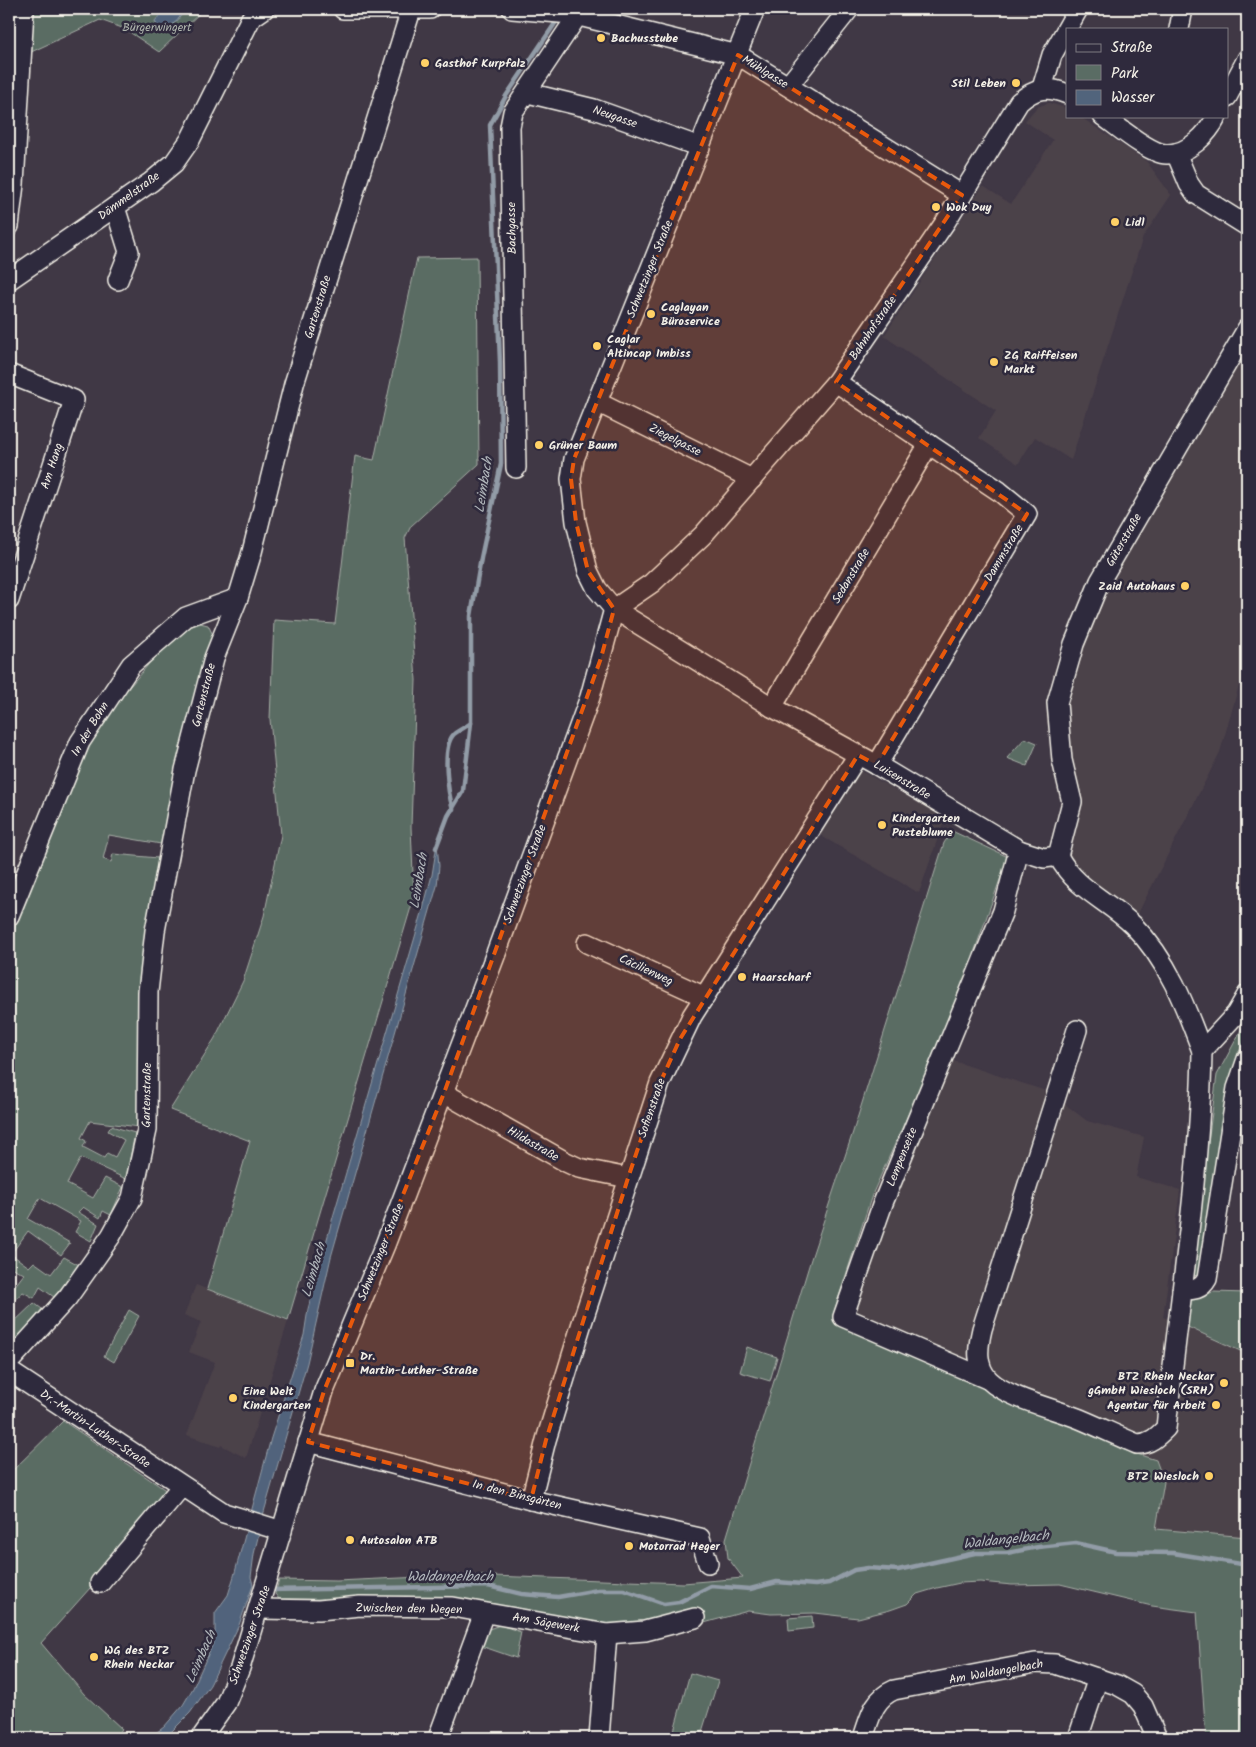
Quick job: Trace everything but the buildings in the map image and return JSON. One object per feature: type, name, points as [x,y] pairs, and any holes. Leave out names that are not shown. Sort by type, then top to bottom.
[{"type":"street","points":[[9,226],[14,184],[24,9]]},
{"type":"street","name":"Dämmelstraße","points":[[9,280],[151,182],[174,163],[190,140],[251,18],[264,9]]},
{"type":"street","points":[[344,9],[430,9]]},
{"type":"street","name":"Gartenstraße","points":[[9,1362],[68,1297],[111,1236],[132,1198],[147,1130],[148,992],[155,931],[186,770],[214,658],[238,598],[252,552],[294,384],[419,9]]},
{"type":"street","name":"Mühlgasse","points":[[512,9],[577,13],[738,55],[962,195]]},
{"type":"street","name":"Schwetzinger Straße","points":[[201,1738],[226,1703],[240,1668],[261,1605],[324,1392],[444,1093],[590,698],[614,609],[597,589],[588,571],[576,522],[571,479],[574,458],[755,9]]},
{"type":"street","points":[[788,86],[848,9]]},
{"type":"street","points":[[1067,28],[1078,9]]},
{"type":"street","points":[[1178,28],[1183,9]]},
{"type":"street","name":"Bachgasse","points":[[516,468],[510,127],[513,112],[528,93],[577,13]]},
{"type":"street","points":[[1066,30],[1052,55],[1042,88],[1066,94]]},
{"type":"street","points":[[1228,95],[1247,59]]},
{"type":"street","name":"Bahnhofstraße","points":[[614,609],[652,584],[703,535],[836,382],[962,195],[1011,113],[1029,94],[1042,88]]},
{"type":"street","name":"Neugasse","points":[[528,93],[594,109],[700,147]]},
{"type":"street","points":[[1106,118],[1158,152],[1166,154],[1185,150],[1204,136],[1216,118]]},
{"type":"street","points":[[1176,153],[1189,184],[1196,194],[1247,226]]},
{"type":"street","points":[[115,207],[130,252],[118,280]]},
{"type":"street","name":"Güterstraße","points":[[1058,856],[1072,802],[1062,760],[1057,703],[1074,644],[1100,581],[1247,328]]},
{"type":"street","name":"Am Hang","points":[[9,374],[74,400],[9,600]]},
{"type":"street","name":"Dammstraße","points":[[836,382],[1000,491],[1027,514],[877,765]]},
{"type":"street","name":"Ziegelgasse","points":[[597,402],[752,479]]},
{"type":"street","name":"Sedanstraße","points":[[772,708],[929,444]]},
{"type":"street","name":"In der Bohn","points":[[9,916],[80,742],[130,665],[186,617],[238,598]]},
{"type":"street","name":"Luisenstraße","points":[[614,609],[772,708],[877,765],[1019,850],[1044,858],[1058,856]]},
{"type":"street","name":"Sofienstraße","points":[[531,1500],[548,1431],[660,1083],[680,1039],[704,997],[858,755]]},
{"type":"street","name":"Lempenseite","points":[[1019,850],[1003,911],[883,1203],[843,1317],[987,1379],[1000,1390],[1080,1419],[1137,1444],[1152,1441],[1166,1428],[1197,1159],[1201,1110],[1202,1051]]},
{"type":"street","points":[[1058,856],[1067,872],[1081,888],[1118,912],[1154,947],[1182,997],[1202,1051],[1236,1014],[1247,996]]},
{"type":"street","name":"Cäcilienweg","points":[[587,943],[704,997]]},
{"type":"street","points":[[987,1379],[978,1360],[978,1348],[982,1329],[1077,1030]]},
{"type":"street","points":[[1182,1290],[1196,1290],[1203,1286],[1207,1279],[1237,1088],[1247,1059]]},
{"type":"street","name":"Hildastraße","points":[[444,1093],[566,1162],[579,1168],[628,1178]]},
{"type":"street","name":"Dr.-Martin-Luther-Straße","points":[[9,1371],[224,1513],[282,1531]]},
{"type":"street","name":"In den Binsgärten","points":[[308,1442],[531,1500],[700,1538],[708,1564]]},
{"type":"street","points":[[100,1582],[182,1486]]},
{"type":"street","name":"Zwischen den Wegen","points":[[261,1605],[336,1610],[360,1606],[454,1607],[484,1612]]},
{"type":"street","points":[[438,1738],[484,1612]]},
{"type":"street","name":"Am Sägewerk","points":[[484,1612],[607,1634],[645,1630],[695,1618]]},
{"type":"street","points":[[598,1738],[607,1634]]},
{"type":"street","name":"Am Waldangelbach","points":[[863,1738],[876,1703],[894,1690],[1047,1663],[1118,1685],[1133,1694],[1143,1706],[1157,1738]]},
{"type":"street","points":[[1078,1738],[1098,1678]]},
{"type":"highlighted area","points":[[738,55],[962,195],[836,382],[1027,514],[877,765],[858,755],[680,1039],[660,1083],[628,1178],[546,1440],[531,1500],[308,1442],[324,1391],[444,1093],[601,658],[614,609],[588,571],[576,522],[571,479],[574,459]]},
{"type":"shaded area","points":[[1049,103],[1066,108],[1066,118],[1082,118],[1147,162],[1171,195],[1143,237],[1071,460],[1035,437],[1018,464],[979,438],[996,411],[884,336],[983,186],[1011,204],[1053,140],[1025,121],[1037,107]]},
{"type":"shaded area","points":[[1224,354],[1247,368],[1247,670],[1240,682],[1220,752],[1134,921],[1052,852],[1061,800],[1046,716],[1054,671],[1104,553]]},
{"type":"shaded area","name":"Kindergarten Pusteblume","points":[[859,770],[945,817],[919,893],[818,834]]},
{"type":"shaded area","points":[[935,1055],[1049,1092],[1087,1121],[1144,1137],[1136,1177],[1180,1190],[1163,1317],[1247,1354],[1247,1537],[1156,1529],[1164,1482],[1156,1460],[1121,1449],[833,1315],[872,1195]]},
{"type":"shaded area","name":"Eine Welt Kindergarten","points":[[196,1285],[288,1321],[246,1458],[221,1445],[220,1447],[187,1435],[215,1362],[189,1352],[201,1322],[184,1315]]},
{"type":"green space","name":"Bürgerwingert","points":[[33,9],[204,9],[159,52],[125,29],[100,20],[29,53]]},
{"type":"green space","points":[[477,257],[479,464],[411,526],[405,538],[416,680],[411,827],[414,897],[288,1320],[207,1289],[250,1141],[170,1110],[215,1038],[243,981],[264,916],[281,835],[270,719],[274,620],[335,624],[355,456],[374,460],[417,258]]},
{"type":"green space","points":[[200,623],[208,625],[214,637],[171,798],[161,844],[109,835],[103,859],[111,862],[113,854],[158,858],[150,908],[139,1127],[90,1121],[81,1138],[86,1141],[83,1147],[104,1158],[107,1153],[115,1157],[124,1140],[108,1131],[111,1126],[135,1133],[126,1179],[81,1158],[67,1184],[93,1198],[105,1178],[123,1187],[111,1215],[103,1211],[100,1218],[83,1207],[78,1212],[98,1224],[91,1241],[75,1232],[81,1221],[40,1198],[28,1219],[70,1243],[61,1255],[28,1231],[11,1254],[29,1267],[34,1262],[51,1274],[64,1257],[79,1265],[54,1297],[40,1287],[34,1298],[23,1292],[14,1300],[9,1294],[9,1284],[14,1287],[24,1274],[9,1266],[9,942],[81,757],[120,698],[153,659],[190,627]]},
{"type":"green space","points":[[1025,738],[1037,743],[1027,766],[1007,758]]},
{"type":"green space","points":[[952,831],[1008,857],[935,1055],[872,1195],[833,1315],[1121,1449],[1156,1460],[1164,1482],[1156,1529],[1247,1537],[1247,1738],[1206,1738],[1197,1612],[1152,1606],[1060,1584],[960,1583],[917,1594],[907,1604],[858,1618],[815,1613],[771,1614],[748,1611],[704,1623],[645,1631],[484,1613],[472,1600],[279,1599],[275,1594],[279,1580],[337,1581],[464,1575],[683,1583],[743,1578],[728,1558],[726,1539],[811,1259],[944,843]]},
{"type":"green space","points":[[1247,1019],[1247,1035],[1238,1054],[1227,1101],[1202,1269],[1197,1277],[1191,1271],[1217,1075]]},
{"type":"green space","points":[[1213,1292],[1247,1293],[1247,1354],[1179,1323],[1181,1303]]},
{"type":"green space","points":[[34,1303],[42,1309],[15,1343],[9,1338],[9,1321],[12,1324]]},
{"type":"green space","points":[[129,1310],[139,1316],[114,1362],[104,1356]]},
{"type":"green space","points":[[747,1347],[777,1357],[770,1381],[740,1372]]},
{"type":"green space","points":[[63,1421],[173,1495],[41,1643],[84,1694],[122,1729],[115,1738],[9,1738],[9,1474]]},
{"type":"green space","points":[[812,1616],[813,1628],[789,1631],[788,1618]]},
{"type":"green space","points":[[500,1625],[521,1632],[516,1658],[481,1646],[486,1630]]},
{"type":"green space","points":[[690,1673],[718,1681],[700,1738],[672,1738]]},
{"type":"water","points":[[165,9],[183,9],[184,11],[177,21],[160,33],[155,21]]},
{"type":"water","points":[[437,844],[439,866],[437,886],[331,1257],[307,1363],[264,1512],[254,1554],[251,1577],[253,1585],[239,1625],[210,1685],[190,1713],[165,1738],[149,1738],[164,1727],[183,1705],[193,1688],[215,1639],[215,1613],[228,1595],[271,1438],[304,1335],[308,1309],[333,1217],[422,913],[432,875]]},
{"type":"waterway","name":"Leimbach","points":[[436,848],[448,816],[463,791],[471,723],[471,616],[501,464],[500,362],[490,125],[506,96],[558,19]]},
{"type":"waterway","points":[[453,809],[448,782],[448,749],[454,734],[471,723]]},
{"type":"waterway","name":"Waldangelbach","points":[[269,1590],[488,1586],[522,1594],[558,1597],[598,1590],[624,1590],[664,1604],[679,1602],[711,1586],[750,1589],[777,1582],[815,1585],[829,1583],[854,1570],[868,1568],[898,1570],[975,1553],[1007,1553],[1076,1543],[1116,1552],[1173,1553],[1247,1565]]},
{"type":"place","name":"Bachusstube","points":[[601,38]]},
{"type":"place","name":"Gasthof Kurpfalz","points":[[425,63]]},
{"type":"place","name":"Stil Leben","points":[[1016,83]]},
{"type":"place","name":"Wok Duy","points":[[936,207]]},
{"type":"place","name":"Lidl","points":[[1115,222]]},
{"type":"place","name":"Caglayan Büroservice","points":[[651,314]]},
{"type":"place","name":"Caglar Altincap Imbiss","points":[[597,346]]},
{"type":"place","name":"ZG Raiffeisen Markt","points":[[994,362]]},
{"type":"place","name":"Grüner Baum","points":[[539,445]]},
{"type":"place","name":"Zaid Autohaus","points":[[1185,586]]},
{"type":"place","name":"Kindergarten Pusteblume","points":[[882,825]]},
{"type":"place","name":"Haarscharf","points":[[742,977]]},
{"type":"place","name":"Dr. Martin-Luther-Straße","points":[[350,1363]]},
{"type":"place","name":"BTZ Rhein Neckar gGmbH Wiesloch (SRH)","points":[[1224,1383]]},
{"type":"place","name":"Eine Welt Kindergarten","points":[[233,1398]]},
{"type":"place","name":"Agentur für Arbeit","points":[[1216,1405]]},
{"type":"place","name":"BTZ Wiesloch","points":[[1209,1476]]},
{"type":"place","name":"Autosalon ATB","points":[[350,1540]]},
{"type":"place","name":"Motorrad Heger","points":[[629,1546]]},
{"type":"place","name":"WG des BTZ Rhein Neckar","points":[[94,1657]]}]
